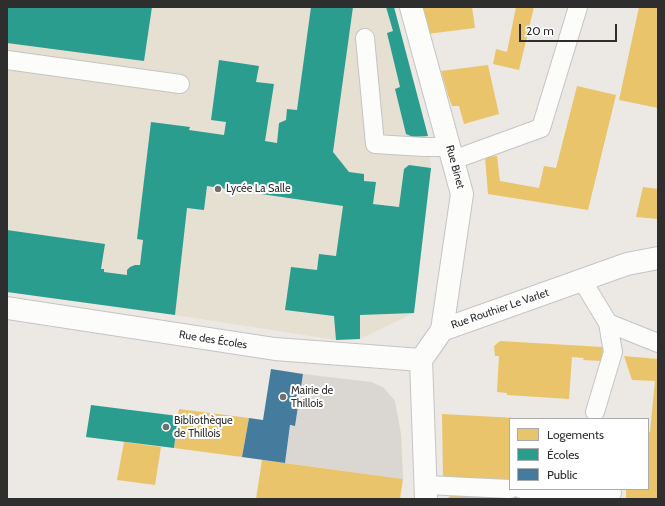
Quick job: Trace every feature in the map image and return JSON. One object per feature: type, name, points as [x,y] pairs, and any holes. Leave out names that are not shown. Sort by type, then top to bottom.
[{"type":"street","name":"Rue Binet","points":[[411,7],[462,194],[442,330]]},
{"type":"street","name":"Rue Routhier Le Varlet","points":[[421,360],[442,330],[627,264],[658,258]]},
{"type":"street","name":"Rue des Écoles","points":[[7,308],[275,349],[421,360]]},
{"type":"street","points":[[421,360],[426,492]]},
{"type":"lane","points":[[365,38],[375,144],[424,147],[451,153],[541,128],[578,7]]},
{"type":"lane","points":[[7,60],[180,84]]},
{"type":"lane","points":[[582,280],[608,323],[613,352],[595,412]]},
{"type":"lane","points":[[608,323],[658,343]]},
{"type":"lane","points":[[426,492],[509,488]]},
{"type":"lane","points":[[544,490],[612,493]]},
{"type":"shaded area","name":"Lycée La Salle","points":[[7,7],[394,7],[427,130],[431,168],[414,313],[360,339],[336,340],[175,315],[7,292]]},
{"type":"shaded area","points":[[303,374],[371,382],[383,387],[395,401],[401,434],[403,479],[285,463],[290,426],[295,426]]},
{"type":"building: Logements","points":[[423,7],[472,7],[475,28],[427,34]]},
{"type":"building: Logements","points":[[516,7],[534,7],[519,70],[493,64],[496,49],[507,52]]},
{"type":"building: Logements","points":[[639,7],[658,7],[658,108],[619,100]]},
{"type":"building: Logements","points":[[488,65],[499,114],[464,124],[459,106],[452,106],[441,71]]},
{"type":"building: Logements","points":[[577,86],[616,95],[588,210],[488,194],[485,157],[497,156],[500,181],[539,188],[544,166],[556,168]]},
{"type":"building: Logements","points":[[643,187],[658,189],[658,219],[636,217]]},
{"type":"building: Logements","points":[[500,341],[603,347],[602,361],[583,360],[584,358],[572,357],[569,399],[507,395],[507,393],[497,392],[499,356],[495,356],[494,346]]},
{"type":"building: Logements","points":[[624,356],[658,359],[658,499],[626,499],[626,490],[649,490],[649,432],[655,381],[632,380]]},
{"type":"building: Logements","points":[[179,409],[249,418],[242,457],[174,448]]},
{"type":"building: Logements","points":[[442,414],[515,418],[509,418],[509,480],[443,478]]},
{"type":"building: Logements","points":[[124,442],[161,447],[155,485],[117,480]]},
{"type":"building: Logements","points":[[262,460],[403,479],[400,499],[256,499]]},
{"type":"building: Logements","points":[[453,494],[536,498],[536,499],[446,499]]},
{"type":"building: Écoles","points":[[7,7],[152,7],[144,61],[7,43]]},
{"type":"building: Écoles","points":[[311,7],[353,7],[333,152],[349,172],[364,174],[364,181],[376,182],[373,204],[399,207],[404,169],[409,165],[431,168],[414,313],[360,315],[360,339],[336,340],[334,316],[285,310],[291,267],[317,270],[319,254],[336,256],[343,206],[207,186],[204,210],[187,208],[175,315],[7,292],[7,230],[105,244],[101,269],[104,269],[104,272],[127,275],[127,270],[130,267],[140,265],[143,240],[137,239],[151,122],[190,127],[189,130],[224,135],[226,122],[211,120],[219,60],[259,66],[256,82],[274,84],[265,141],[277,143],[279,123],[286,120],[287,109],[297,110]]},
{"type":"building: Écoles","points":[[386,7],[394,7],[428,136],[413,137],[406,134],[395,89],[400,87],[387,33],[393,31]]},
{"type":"building: Écoles","points":[[91,405],[178,416],[174,448],[86,437]]},
{"type":"building: Public","points":[[271,369],[303,374],[295,426],[290,425],[285,463],[242,457],[249,418],[263,420]]},
{"type":"place","name":"Lycée La Salle","points":[[218,189]]},
{"type":"place","name":"Mairie de Thillois","points":[[283,397]]},
{"type":"place","name":"Bibliothèque de Thillois","points":[[166,427]]}]
